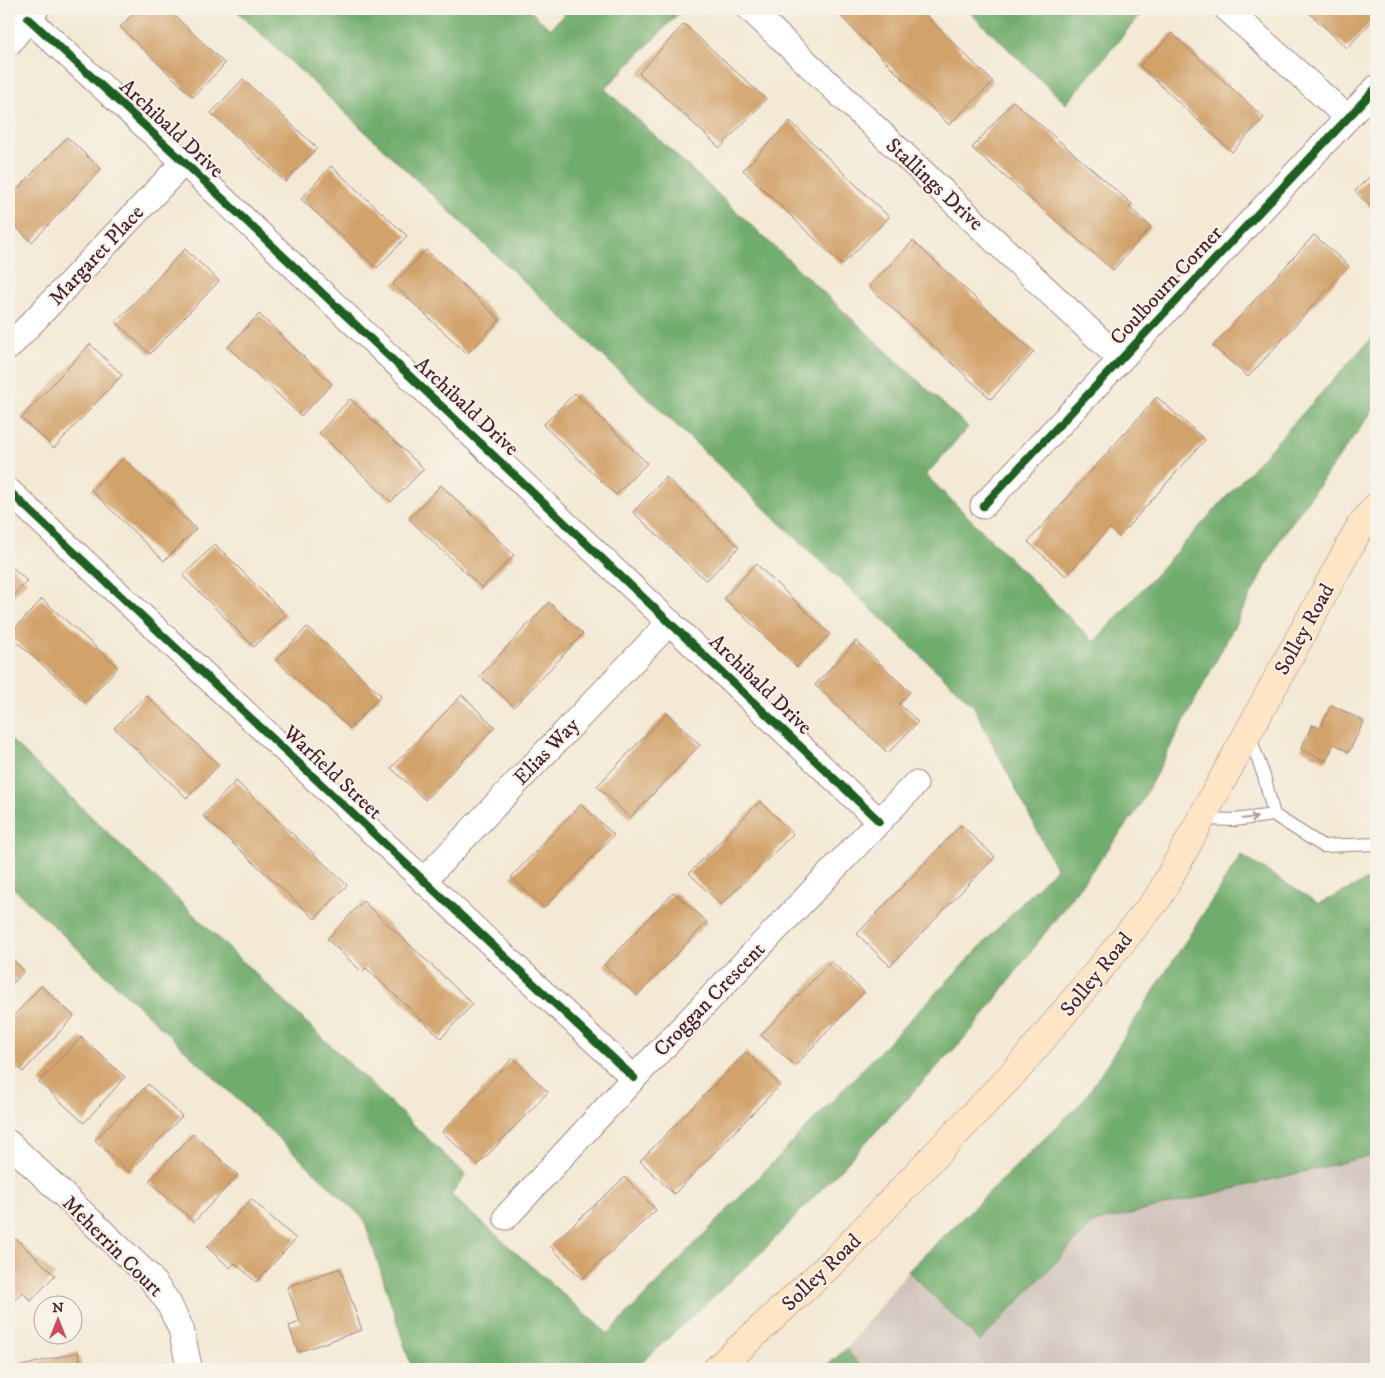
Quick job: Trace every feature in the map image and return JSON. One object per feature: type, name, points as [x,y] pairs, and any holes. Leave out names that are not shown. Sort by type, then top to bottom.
[{"type":"main road","name":"Solley Road","points":[[718,1369],[836,1259],[1020,1066],[1158,898],[1248,732],[1371,522]]},
{"type":"street","name":"Stallings Drive","points":[[750,9],[1120,359]]},
{"type":"street","points":[[1227,9],[1348,118]]},
{"type":"street","points":[[9,42],[32,13]]},
{"type":"street","name":"Archibald Drive","points":[[32,13],[184,162],[879,820]]},
{"type":"street","name":"Coulbourn Corner","points":[[983,506],[1376,88]]},
{"type":"street","name":"Margaret Place","points":[[9,347],[184,162]]},
{"type":"street","name":"Warfield Street","points":[[9,491],[634,1078]]},
{"type":"street","name":"Elias Way","points":[[423,881],[670,622]]},
{"type":"street","name":"Croggan Crescent","points":[[506,1217],[634,1078],[915,784]]},
{"type":"street","name":"Meherrin Court","points":[[9,1143],[149,1276],[168,1302],[181,1329],[189,1366]]},
{"type":"lane","points":[[1248,732],[1264,776],[1274,815]]},
{"type":"lane","points":[[1202,818],[1234,820],[1274,815],[1323,846],[1376,844]]},
{"type":"shaded area","points":[[1369,1156],[1376,1184],[1376,1369],[863,1369],[846,1349],[908,1271],[981,1342],[1093,1223]]},
{"type":"green space","points":[[235,9],[528,9],[550,29],[569,9],[675,9],[679,13],[605,89],[968,427],[926,475],[1094,642],[1376,333],[1376,406],[1282,536],[1136,812],[972,1030],[764,1250],[635,1369],[412,1369],[364,1219],[9,884],[9,738],[466,1175],[451,1195],[608,1334],[1056,868],[973,705]]},
{"type":"green space","points":[[966,9],[1145,9],[1066,104]]},
{"type":"green space","points":[[1241,855],[1319,904],[1376,876],[1376,1184],[1369,1156],[1093,1223],[980,1342],[908,1271],[1083,1101]]},
{"type":"green space","points":[[846,1349],[863,1369],[823,1369]]},
{"type":"building","points":[[138,9],[168,9],[225,64],[193,97],[120,27]]},
{"type":"building","points":[[833,9],[919,9],[993,82],[949,125]]},
{"type":"building","points":[[1305,9],[1376,9],[1376,17],[1347,48]]},
{"type":"building","points":[[684,24],[766,99],[720,148],[639,73]]},
{"type":"building","points":[[1172,33],[1264,118],[1232,152],[1140,66]]},
{"type":"building","points":[[243,79],[317,148],[285,182],[211,113]]},
{"type":"building","points":[[1013,101],[1132,204],[1129,207],[1151,227],[1113,270],[972,148]]},
{"type":"building","points":[[790,121],[889,217],[842,265],[743,170]]},
{"type":"building","points":[[67,137],[101,169],[32,242],[9,221],[9,198]]},
{"type":"building","points":[[331,166],[407,236],[377,268],[301,199]]},
{"type":"building","points":[[1376,170],[1376,213],[1355,191]]},
{"type":"building","points":[[1314,235],[1349,266],[1248,377],[1213,346]]},
{"type":"building","points":[[913,241],[1034,352],[991,399],[869,287]]},
{"type":"building","points":[[185,249],[219,281],[150,354],[116,322]]},
{"type":"building","points":[[426,250],[500,320],[467,354],[393,284]]},
{"type":"building","points":[[259,314],[332,384],[301,416],[228,347]]},
{"type":"building","points":[[90,344],[122,375],[54,448],[21,418]]},
{"type":"building","points":[[575,393],[647,463],[616,495],[543,425]]},
{"type":"building","points":[[1157,397],[1205,440],[1119,537],[1110,528],[1066,576],[1028,542]]},
{"type":"building","points":[[350,399],[424,469],[391,502],[319,433]]},
{"type":"building","points":[[123,458],[196,529],[164,561],[91,490]]},
{"type":"building","points":[[666,477],[739,547],[706,581],[633,512]]},
{"type":"building","points":[[441,485],[514,555],[482,588],[409,519]]},
{"type":"building","points":[[215,544],[286,615],[254,647],[183,576]]},
{"type":"building","points":[[9,564],[27,581],[9,601]]},
{"type":"building","points":[[756,564],[830,634],[797,667],[724,598]]},
{"type":"building","points":[[42,599],[118,667],[85,703],[9,635]]},
{"type":"building","points":[[549,602],[583,634],[514,707],[480,676]]},
{"type":"building","points":[[307,627],[381,695],[350,729],[276,660]]},
{"type":"building","points":[[856,641],[910,692],[899,704],[918,722],[888,753],[815,685]]},
{"type":"building","points":[[146,695],[219,765],[187,798],[114,728]]},
{"type":"building","points":[[462,695],[495,727],[425,800],[391,768]]},
{"type":"building","points":[[1331,705],[1364,721],[1349,752],[1334,744],[1326,761],[1301,749],[1312,725],[1320,728]]},
{"type":"building","points":[[667,713],[700,745],[630,818],[597,786]]},
{"type":"building","points":[[236,781],[347,885],[315,919],[203,816]]},
{"type":"building","points":[[760,801],[793,834],[721,905],[689,873]]},
{"type":"building","points":[[581,804],[614,835],[544,908],[511,877]]},
{"type":"building","points":[[961,825],[995,857],[890,966],[857,934]]},
{"type":"building","points":[[674,892],[707,922],[637,996],[604,965]]},
{"type":"building","points":[[363,901],[473,1004],[441,1038],[366,968],[362,972],[327,939]]},
{"type":"building","points":[[9,956],[24,971],[9,987]]},
{"type":"building","points":[[831,961],[864,992],[795,1066],[761,1035]]},
{"type":"building","points":[[41,986],[74,1016],[23,1072],[9,1059],[9,1021]]},
{"type":"building","points":[[81,1037],[125,1077],[84,1123],[39,1082]]},
{"type":"building","points":[[746,1052],[780,1085],[674,1194],[640,1161]]},
{"type":"building","points":[[513,1058],[548,1092],[478,1165],[442,1132]]},
{"type":"building","points":[[148,1084],[182,1116],[129,1172],[95,1140]]},
{"type":"building","points":[[193,1134],[238,1175],[194,1222],[149,1181]]},
{"type":"building","points":[[625,1177],[656,1210],[582,1279],[550,1246]]},
{"type":"building","points":[[251,1199],[296,1239],[256,1282],[235,1263],[230,1268],[207,1247]]},
{"type":"building","points":[[16,1239],[55,1275],[36,1296],[32,1296],[31,1301],[22,1292],[9,1306],[9,1246]]},
{"type":"building","points":[[340,1268],[362,1330],[298,1352],[289,1326],[300,1322],[287,1287]]},
{"type":"building","points":[[78,1352],[82,1369],[10,1369]]},
{"type":"cycle path","points":[[28,18],[184,162],[879,821]]},
{"type":"cycle path","points":[[983,506],[1376,88]]},
{"type":"cycle path","points":[[9,491],[634,1078]]}]
